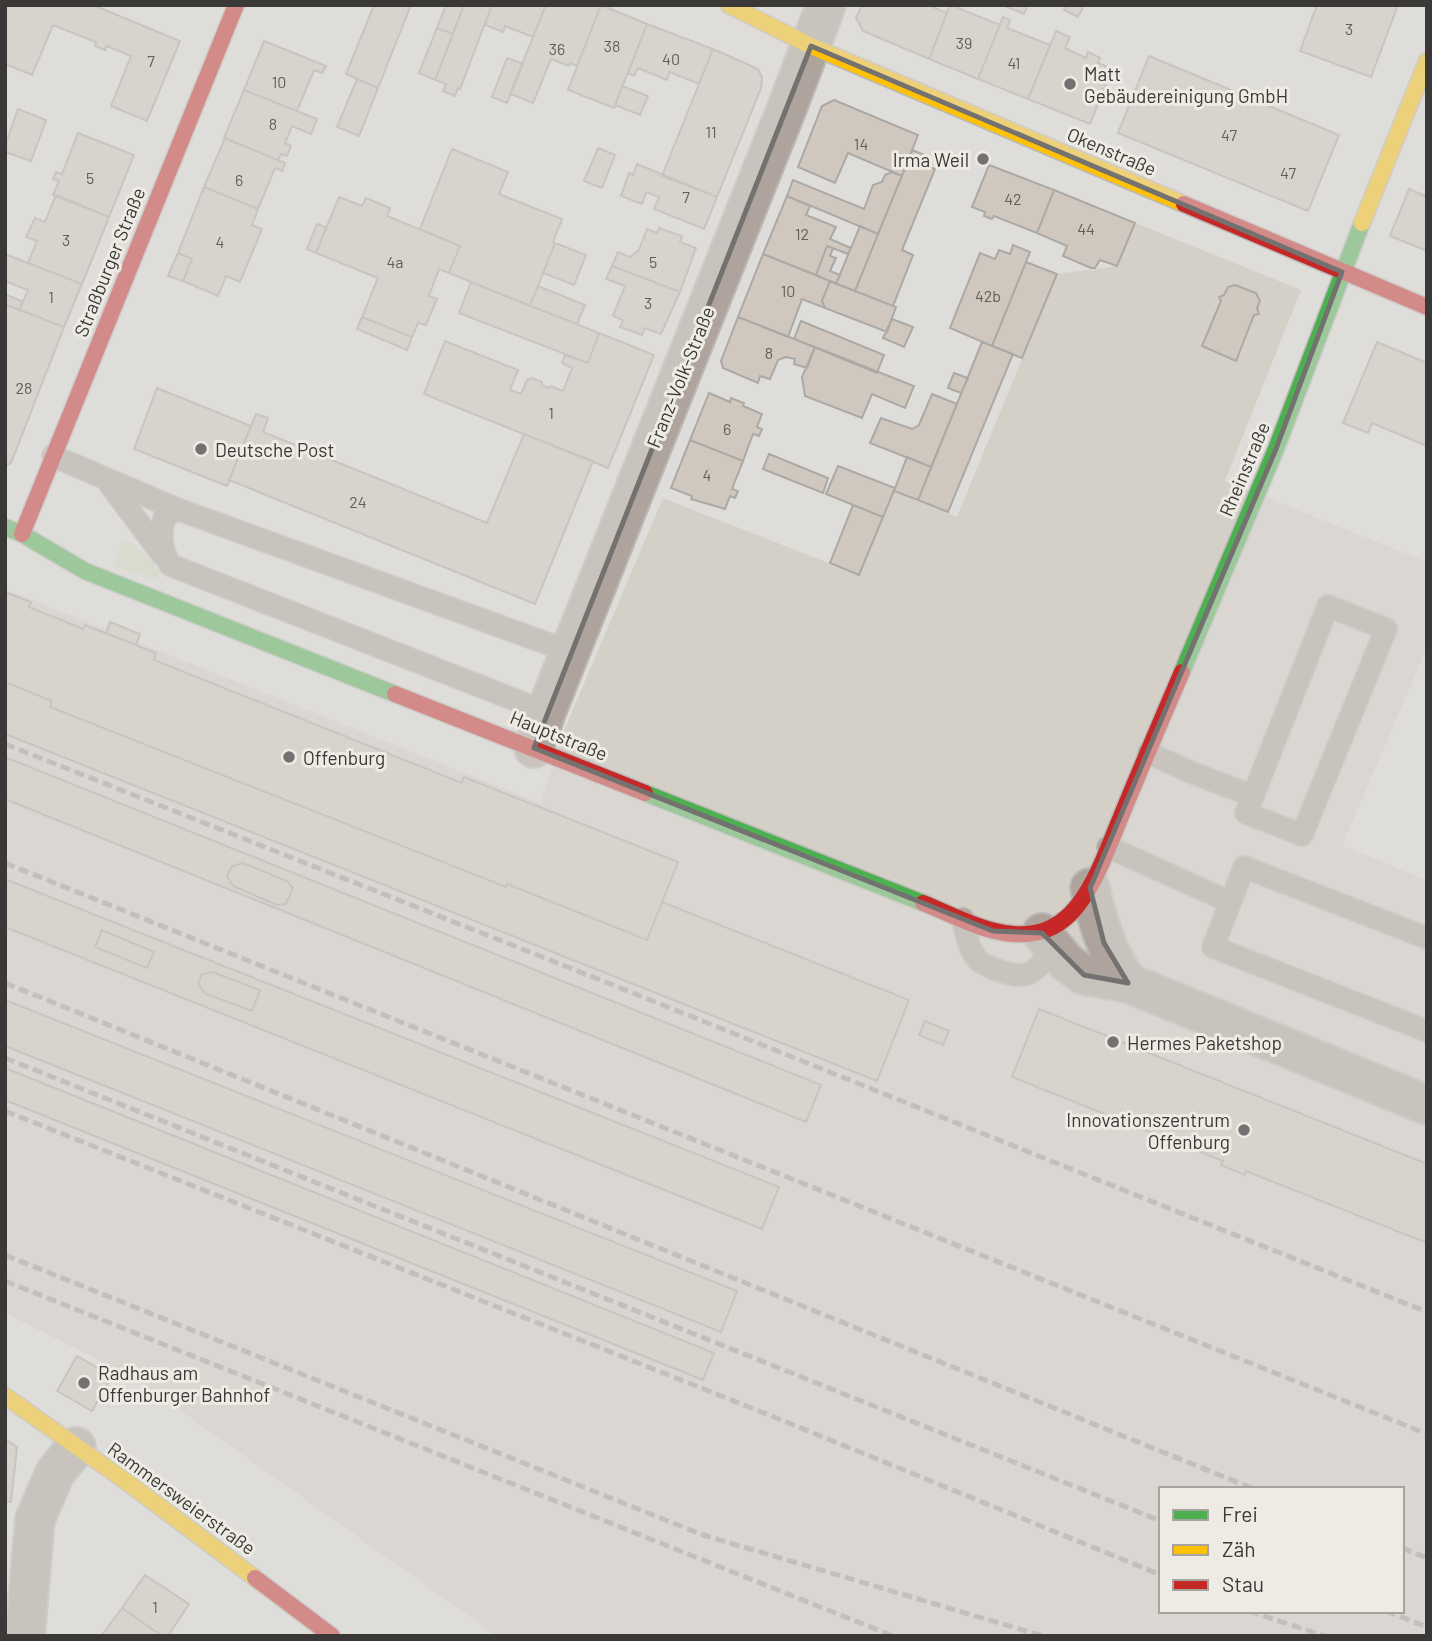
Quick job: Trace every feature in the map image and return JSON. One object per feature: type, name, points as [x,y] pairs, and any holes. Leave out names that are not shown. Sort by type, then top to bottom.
[{"type":"street","name":"Straßburger Straße","points":[[22,534],[236,5]]},
{"type":"street","name":"Franz-Volk-Straße","points":[[534,748],[796,39],[826,5]]},
{"type":"street","name":"Okenstraße","points":[[723,8],[1427,307]]},
{"type":"street","name":"Rheinstraße","points":[[1090,888],[1276,449],[1342,272],[1427,61]]},
{"type":"street","name":"Hauptstraße","points":[[5,527],[85,571],[993,931],[1018,936],[1042,933]]},
{"type":"street","points":[[1090,888],[1070,917],[1042,933],[1066,962],[1084,975],[1128,983],[1427,1105]]},
{"type":"street","points":[[1090,888],[1104,943],[1114,964],[1128,983]]},
{"type":"street","name":"Rammersweierstraße","points":[[5,1396],[135,1488],[332,1636]]},
{"type":"street","points":[[25,1636],[35,1519],[55,1472],[76,1447]]},
{"type":"lane","points":[[53,456],[177,509],[571,652]]},
{"type":"lane","points":[[106,480],[170,565],[546,712]]},
{"type":"lane","points":[[170,565],[163,551],[160,533],[164,518],[177,509]]},
{"type":"lane","points":[[1328,606],[1386,629],[1302,835],[1246,813],[1253,796],[1328,606]]},
{"type":"lane","points":[[1149,753],[1253,796]]},
{"type":"lane","points":[[1108,847],[1230,902]]},
{"type":"lane","points":[[1427,938],[1244,867],[1213,947],[1427,1031]]},
{"type":"lane","points":[[963,919],[970,948],[979,962],[1008,974],[1022,976],[1031,974],[1038,968],[1045,959],[1042,933]]},
{"type":"highlighted area","points":[[811,46],[1342,272],[1276,449],[1090,888],[1104,943],[1128,983],[1084,975],[1042,933],[993,931],[534,748]]},
{"type":"shaded area","points":[[1135,223],[1301,290],[1225,481],[1427,562],[1427,647],[1342,845],[1427,881],[1427,1636],[497,1636],[135,1378],[5,1313],[5,589],[540,803],[566,726],[663,498],[859,575],[894,491],[957,517],[1057,274],[1117,266]]},
{"type":"green space","points":[[124,540],[149,558],[160,573],[157,580],[113,566]]},
{"type":"building","points":[[5,5],[93,5],[180,41],[147,121],[111,106],[131,56],[107,46],[105,50],[95,46],[96,42],[53,25],[32,75],[5,64]]},
{"type":"building","points":[[374,5],[411,5],[378,88],[346,74]]},
{"type":"building","points":[[446,5],[464,5],[453,34],[437,28]]},
{"type":"building","points":[[464,5],[492,5],[455,96],[443,91],[446,84],[435,80]]},
{"type":"building","points":[[492,5],[546,5],[533,37],[505,26],[503,32],[485,25]]},
{"type":"building","points":[[546,5],[601,5],[577,66],[551,59],[533,103],[510,94]]},
{"type":"building","points":[[601,5],[647,24],[614,108],[568,90]]},
{"type":"building","points":[[862,5],[928,5],[947,13],[929,59],[863,31],[856,18]]},
{"type":"building","points":[[950,5],[959,5],[958,8],[1000,25],[978,79],[929,59]]},
{"type":"building","points":[[1028,5],[1024,14],[1007,7]]},
{"type":"building","points":[[1066,5],[1084,5],[1078,17],[1064,10]]},
{"type":"building","points":[[1317,5],[1398,5],[1371,77],[1300,51]]},
{"type":"building","points":[[1003,17],[1010,20],[1007,28],[1050,45],[1028,99],[978,79]]},
{"type":"building","points":[[647,24],[713,49],[699,84],[670,72],[667,80],[638,68],[634,76],[628,73]]},
{"type":"building","points":[[437,28],[453,34],[435,80],[419,73]]},
{"type":"building","name":"Matt Gebäudereinigung GmbH","points":[[1056,31],[1070,37],[1065,48],[1086,58],[1088,52],[1100,58],[1098,63],[1112,69],[1090,124],[1028,99]]},
{"type":"building","points":[[264,41],[326,66],[322,73],[314,70],[297,111],[244,90]]},
{"type":"building","points":[[713,49],[758,69],[762,77],[761,88],[717,197],[662,176]]},
{"type":"building","points":[[1149,56],[1339,135],[1308,211],[1118,133]]},
{"type":"building","points":[[507,58],[523,64],[507,103],[492,97]]},
{"type":"building","points":[[357,79],[378,88],[359,136],[337,127]]},
{"type":"building","points":[[622,86],[648,96],[640,115],[615,105]]},
{"type":"building","points":[[244,90],[317,119],[311,134],[292,126],[285,143],[291,146],[287,156],[281,154],[278,160],[224,138]]},
{"type":"building","points":[[834,100],[918,135],[902,176],[848,153],[835,183],[798,167],[822,106]]},
{"type":"building","points":[[18,109],[46,120],[31,161],[5,152]]},
{"type":"building","points":[[78,133],[134,155],[109,217],[53,195],[59,181],[53,179],[56,172],[62,174]]},
{"type":"building","points":[[225,138],[285,163],[282,171],[275,168],[258,209],[204,187]]},
{"type":"building","points":[[598,148],[615,155],[602,188],[584,181]]},
{"type":"building","points":[[452,149],[508,172],[499,194],[562,219],[530,306],[449,273],[460,246],[420,229]]},
{"type":"building","points":[[912,150],[925,155],[922,164],[909,158]]},
{"type":"building","points":[[909,158],[935,169],[902,250],[913,255],[893,306],[855,291]]},
{"type":"building","points":[[637,164],[717,197],[704,229],[654,209],[659,197],[646,192],[642,204],[621,196],[629,173],[633,175]]},
{"type":"building","points":[[989,165],[1054,190],[1037,233],[994,216],[992,219],[984,216],[985,212],[972,207]]},
{"type":"building","points":[[892,172],[902,176],[878,234],[787,196],[793,180],[864,209],[873,185],[882,182],[885,175]]},
{"type":"building","points":[[204,187],[258,209],[252,225],[262,229],[240,282],[226,276],[218,296],[183,281],[192,259],[178,253]]},
{"type":"building","points":[[1409,189],[1427,197],[1427,251],[1390,236]]},
{"type":"building","points":[[1054,190],[1135,223],[1117,266],[1100,260],[1095,268],[1091,268],[1063,256],[1067,246],[1037,233]]},
{"type":"building","points":[[56,195],[109,217],[82,284],[28,263],[37,241],[26,237],[35,218],[45,222]]},
{"type":"building","points":[[787,196],[810,206],[806,215],[836,227],[830,239],[851,248],[848,254],[827,246],[816,275],[763,254]]},
{"type":"building","points":[[339,197],[362,206],[366,198],[390,208],[387,216],[460,246],[449,273],[439,269],[429,296],[437,299],[426,325],[418,323],[412,337],[362,317],[378,278],[316,253]]},
{"type":"building","points":[[317,224],[326,227],[316,253],[307,249]]},
{"type":"building","points":[[860,226],[878,234],[855,291],[836,284]]},
{"type":"building","points":[[659,228],[682,236],[680,242],[696,248],[680,292],[612,266],[618,252],[630,257],[639,250],[647,229],[657,233]]},
{"type":"building","points":[[555,243],[586,255],[574,285],[543,273]]},
{"type":"building","points":[[1013,245],[1030,252],[992,346],[950,328],[980,253],[995,259],[999,250],[1010,254]]},
{"type":"building","points":[[827,246],[833,248],[830,256],[836,258],[830,271],[840,275],[836,284],[816,275]]},
{"type":"building","points":[[178,253],[192,259],[183,281],[168,276]]},
{"type":"building","points":[[5,254],[82,284],[64,327],[19,310],[28,290],[5,281]]},
{"type":"building","points":[[763,254],[830,281],[822,301],[825,308],[802,299],[788,337],[738,317]]},
{"type":"building","points":[[1026,262],[1057,274],[1022,358],[992,346]]},
{"type":"building","points":[[612,266],[680,292],[661,334],[645,328],[642,335],[620,327],[623,320],[613,316],[625,286],[606,279]]},
{"type":"building","points":[[830,281],[896,307],[887,332],[825,308],[822,301]]},
{"type":"building","points":[[471,282],[599,333],[588,363],[459,313]]},
{"type":"building","points":[[1235,285],[1256,293],[1260,301],[1257,308],[1259,314],[1254,315],[1236,361],[1202,346],[1221,301],[1219,297],[1224,295],[1228,287]]},
{"type":"building","points":[[538,286],[585,305],[577,324],[530,306]]},
{"type":"building","points":[[5,294],[23,302],[19,310],[5,304]]},
{"type":"building","points":[[7,305],[64,327],[11,463],[5,466],[5,310]]},
{"type":"building","points":[[362,317],[412,337],[407,350],[357,329]]},
{"type":"building","points":[[738,317],[815,347],[807,368],[794,364],[795,359],[786,357],[778,360],[770,379],[760,376],[758,383],[723,368],[721,361]]},
{"type":"building","points":[[892,319],[913,327],[904,347],[883,338]]},
{"type":"building","points":[[801,321],[884,355],[877,373],[794,339]]},
{"type":"building","points":[[599,333],[654,355],[608,468],[424,394],[445,341],[518,370],[510,390],[521,394],[527,380],[531,378],[542,382],[542,385],[548,388],[550,386],[563,391],[572,368],[562,363],[565,355],[588,363]]},
{"type":"building","points":[[982,342],[1013,354],[948,512],[918,500]]},
{"type":"building","points":[[1377,342],[1427,363],[1427,446],[1372,423],[1368,433],[1343,423]]},
{"type":"building","points":[[815,347],[914,386],[905,408],[872,394],[862,418],[805,396],[802,377]]},
{"type":"building","points":[[954,373],[968,378],[961,393],[948,388]]},
{"type":"building","points":[[157,388],[251,426],[227,486],[134,449]]},
{"type":"building","points":[[709,393],[730,402],[731,398],[744,403],[743,406],[762,414],[757,427],[762,429],[759,436],[753,434],[743,461],[690,440]]},
{"type":"building","points":[[932,394],[957,404],[931,467],[870,443],[881,418],[912,429],[919,425]]},
{"type":"building","points":[[256,414],[268,418],[263,432],[487,523],[524,434],[593,461],[535,604],[229,480]]},
{"type":"building","points":[[690,440],[743,461],[732,489],[738,491],[735,498],[730,496],[725,509],[691,499],[692,496],[671,488]]},
{"type":"building","points":[[769,454],[828,478],[823,493],[763,469]]},
{"type":"building","points":[[907,457],[931,467],[918,500],[894,491]]},
{"type":"building","points":[[838,466],[895,488],[883,517],[826,494]]},
{"type":"building","points":[[853,505],[883,517],[859,575],[830,563]]},
{"type":"building","name":"Offenburg","points":[[5,592],[31,602],[29,607],[83,629],[85,625],[156,653],[154,660],[462,783],[464,777],[678,862],[647,940],[50,707],[52,701],[5,682]]},
{"type":"building","points":[[110,622],[140,634],[136,645],[106,633]]},
{"type":"building","points":[[5,682],[52,701],[50,707],[647,940],[662,902],[909,1000],[877,1081],[5,734]]},
{"type":"building","points":[[5,757],[821,1085],[806,1122],[5,799]]},
{"type":"building","points":[[243,863],[287,881],[293,888],[286,904],[277,905],[233,886],[227,876],[232,866]]},
{"type":"building","points":[[5,879],[779,1187],[762,1229],[5,927]]},
{"type":"building","points":[[102,930],[154,952],[147,968],[95,947]]},
{"type":"building","points":[[212,972],[260,990],[252,1011],[206,994],[198,984],[202,974]]},
{"type":"building","points":[[5,1000],[737,1291],[721,1332],[5,1046]]},
{"type":"building","name":"Innovationszentrum Offenburg","points":[[1039,1009],[1427,1164],[1427,1243],[1246,1171],[1245,1175],[1221,1165],[1223,1161],[1012,1077]]},
{"type":"building","points":[[925,1021],[949,1031],[943,1045],[919,1035]]},
{"type":"building","points":[[5,1068],[714,1353],[703,1380],[5,1100]]},
{"type":"building","name":"Radhaus am Offenburger Bahnhof","points":[[77,1356],[112,1376],[92,1411],[57,1391]]},
{"type":"building","points":[[5,1439],[17,1447],[11,1502],[5,1501]]},
{"type":"building","points":[[145,1575],[189,1604],[168,1636],[162,1636],[122,1608]]},
{"type":"building","points":[[122,1608],[162,1636],[101,1636]]},
{"type":"railway","points":[[5,744],[1427,1312]]},
{"type":"railway","points":[[5,863],[1427,1434]]},
{"type":"railway","points":[[5,983],[1249,1487]]},
{"type":"railway","points":[[5,1058],[1159,1520]]},
{"type":"railway","points":[[5,1111],[774,1417],[1159,1574]]},
{"type":"railway","points":[[5,1255],[703,1535],[1043,1636]]},
{"type":"railway","points":[[5,1281],[893,1636]]},
{"type":"railway","points":[[1404,1549],[1427,1558]]},
{"type":"railway","points":[[1255,1613],[1324,1636]]},
{"type":"railway","points":[[1391,1613],[1427,1627]]},
{"type":"traffic: fast","points":[[1182,672],[1276,449],[1362,223]]},
{"type":"traffic: fast","points":[[5,527],[85,571],[395,694]]},
{"type":"traffic: fast","points":[[645,793],[923,903]]},
{"type":"traffic: slow","points":[[729,5],[811,46],[1184,204]]},
{"type":"traffic: slow","points":[[1362,223],[1427,61]]},
{"type":"traffic: slow","points":[[5,1396],[124,1480],[255,1578]]},
{"type":"traffic: jam","points":[[22,534],[236,5]]},
{"type":"traffic: jam","points":[[1184,204],[1427,307]]},
{"type":"traffic: jam","points":[[923,903],[965,921],[1009,934],[1039,932],[1065,918],[1078,905],[1096,874],[1182,672]]},
{"type":"traffic: jam","points":[[395,694],[645,793]]},
{"type":"traffic: jam","points":[[255,1578],[332,1636]]},
{"type":"place","name":"Matt Gebäudereinigung GmbH","points":[[1070,84]]},
{"type":"place","name":"Irma Weil","points":[[983,159]]},
{"type":"place","name":"Deutsche Post","points":[[201,449]]},
{"type":"place","name":"Offenburg","points":[[289,757]]},
{"type":"place","name":"Hermes Paketshop","points":[[1113,1042]]},
{"type":"place","name":"Innovationszentrum Offenburg","points":[[1244,1130]]},
{"type":"place","name":"Radhaus am Offenburger Bahnhof","points":[[84,1383]]}]
